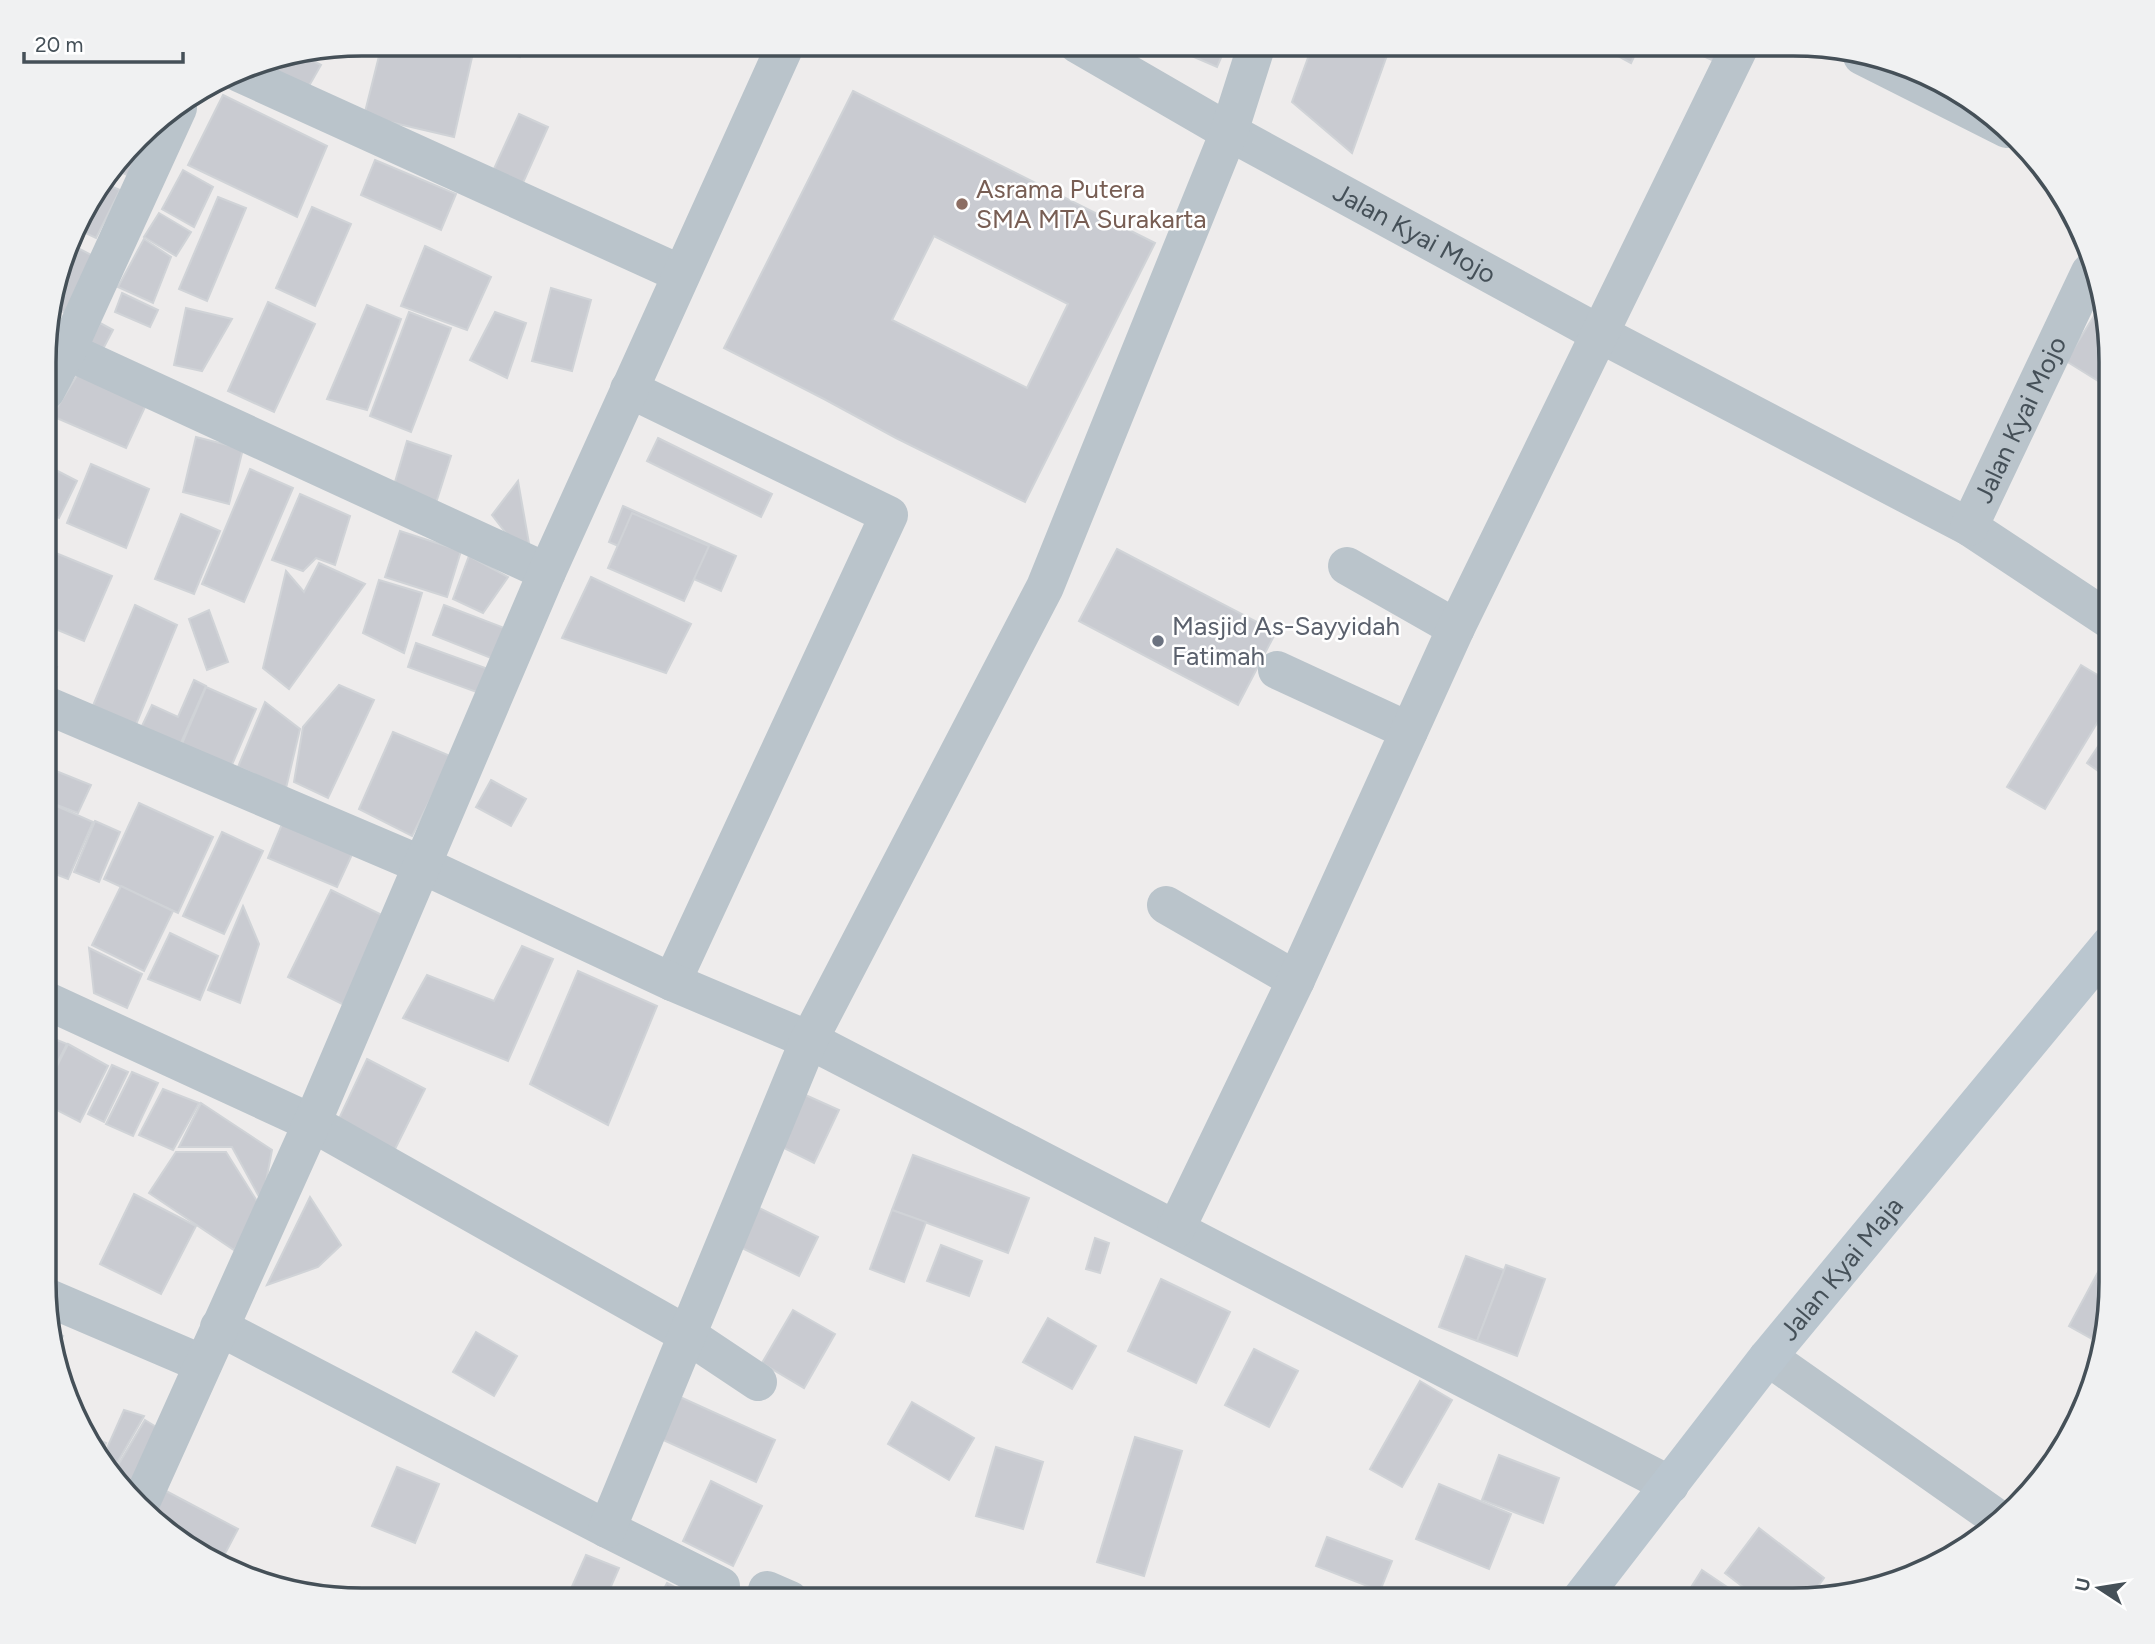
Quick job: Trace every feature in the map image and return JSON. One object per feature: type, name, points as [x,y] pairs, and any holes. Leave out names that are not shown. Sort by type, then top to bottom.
[{"type":"main road","name":"Jalan Kyai Maja","points":[[1589,1588],[1768,1357],[2099,957]]},
{"type":"street","points":[[144,1496],[312,1123],[547,572],[781,56]]},
{"type":"street","name":"Jalan Kyai Mojo","points":[[1098,56],[1228,132],[1600,334],[1969,527],[2099,613]]},
{"type":"street","points":[[607,1530],[809,1040],[1045,587],[1228,132],[1253,56]]},
{"type":"street","points":[[1176,1228],[1296,980],[1456,628],[1735,56]]},
{"type":"street","points":[[250,77],[681,274]]},
{"type":"street","points":[[1904,77],[1954,102]]},
{"type":"street","points":[[56,372],[171,123]]},
{"type":"street","name":"Jalan Kyai Mojo","points":[[1969,527],[2087,278]]},
{"type":"street","points":[[67,351],[547,572]]},
{"type":"street","points":[[629,388],[889,515],[672,982]]},
{"type":"street","points":[[1347,566],[1456,628]]},
{"type":"street","points":[[1277,670],[1409,731]]},
{"type":"street","points":[[56,709],[422,865],[672,982],[809,1040],[1670,1485]]},
{"type":"street","points":[[1166,905],[1296,980]]},
{"type":"street","points":[[56,1005],[312,1123],[686,1334],[758,1382]]},
{"type":"street","points":[[57,1302],[203,1364]]},
{"type":"street","points":[[219,1327],[607,1530],[721,1586]]},
{"type":"street","points":[[1768,1357],[1992,1514]]},
{"type":"building","points":[[379,56],[472,56],[454,137],[364,116]]},
{"type":"building","points":[[1192,56],[1222,56],[1217,67]]},
{"type":"building","points":[[1309,56],[1387,56],[1352,153],[1292,102]]},
{"type":"building","points":[[1618,56],[1634,56],[1631,63]]},
{"type":"building","points":[[1703,56],[1731,56],[1727,67]]},
{"type":"building","points":[[313,60],[321,65],[305,93],[267,71]]},
{"type":"building","points":[[853,91],[1155,243],[1025,502],[724,348]],"holes":[[[934,236],[1068,304],[1027,388],[892,320]]]},
{"type":"building","points":[[223,95],[327,146],[297,217],[188,165]]},
{"type":"building","points":[[519,114],[548,127],[522,185],[493,171]]},
{"type":"building","points":[[141,151],[133,178],[122,172]]},
{"type":"building","points":[[375,160],[456,194],[441,230],[361,195]]},
{"type":"building","points":[[183,170],[213,187],[194,227],[162,209]]},
{"type":"building","points":[[112,187],[120,190],[96,238],[85,233]]},
{"type":"building","points":[[218,197],[246,208],[207,301],[179,289]]},
{"type":"building","points":[[312,207],[351,224],[315,306],[276,288]]},
{"type":"building","points":[[159,213],[191,232],[176,256],[144,237]]},
{"type":"building","points":[[144,239],[171,257],[153,303],[118,287]]},
{"type":"building","points":[[425,246],[491,277],[467,330],[401,306]]},
{"type":"building","points":[[78,248],[97,258],[69,315],[61,311],[66,283]]},
{"type":"building","points":[[551,288],[591,300],[572,371],[532,361]]},
{"type":"building","points":[[122,293],[158,310],[150,327],[115,312]]},
{"type":"building","points":[[268,302],[315,324],[274,412],[228,391]]},
{"type":"building","points":[[367,305],[401,319],[367,410],[327,399]]},
{"type":"building","points":[[186,308],[232,319],[202,371],[174,365]]},
{"type":"building","points":[[409,312],[451,328],[411,432],[370,416]]},
{"type":"building","points":[[495,312],[526,323],[507,378],[470,360]]},
{"type":"building","points":[[2095,315],[2099,382],[2066,361]]},
{"type":"building","points":[[100,323],[113,330],[102,351],[89,344]]},
{"type":"building","points":[[81,369],[150,396],[126,448],[56,418],[56,410]]},
{"type":"building","points":[[196,437],[243,449],[229,504],[183,492]]},
{"type":"building","points":[[658,438],[772,494],[761,517],[647,461]]},
{"type":"building","points":[[407,441],[451,456],[435,506],[392,492]]},
{"type":"building","points":[[91,464],[149,489],[126,548],[67,523]]},
{"type":"building","points":[[250,469],[293,488],[244,602],[202,584]]},
{"type":"building","points":[[56,470],[77,481],[59,518],[56,516]]},
{"type":"building","points":[[518,481],[530,549],[519,550],[492,515]]},
{"type":"building","points":[[300,494],[350,516],[335,565],[316,558],[303,571],[272,560]]},
{"type":"building","points":[[623,506],[736,556],[721,591],[609,542]]},
{"type":"building","points":[[632,513],[709,546],[684,601],[608,568]]},
{"type":"building","points":[[181,514],[220,531],[194,594],[155,579]]},
{"type":"building","points":[[400,531],[461,551],[447,597],[385,577]]},
{"type":"building","points":[[1117,549],[1276,632],[1238,705],[1079,621]]},
{"type":"building","points":[[56,553],[112,576],[84,641],[56,629]]},
{"type":"building","points":[[469,556],[508,577],[483,613],[453,599]]},
{"type":"building","points":[[319,563],[365,584],[289,689],[263,668],[286,571],[304,592]]},
{"type":"building","points":[[591,577],[691,624],[666,673],[562,638]]},
{"type":"building","points":[[379,580],[422,593],[404,653],[363,633]]},
{"type":"building","points":[[135,605],[177,625],[135,727],[92,708]]},
{"type":"building","points":[[444,605],[507,629],[496,660],[433,635]]},
{"type":"building","points":[[209,610],[228,662],[207,670],[189,619]]},
{"type":"building","points":[[416,643],[491,670],[482,694],[408,667]]},
{"type":"building","points":[[2081,665],[2099,676],[2099,720],[2045,809],[2007,787]]},
{"type":"building","points":[[194,680],[206,686],[180,745],[141,728],[152,705],[178,717]]},
{"type":"building","points":[[339,685],[374,700],[328,798],[294,782],[303,727]]},
{"type":"building","points":[[206,687],[256,709],[231,767],[181,746]]},
{"type":"building","points":[[265,702],[300,729],[286,788],[238,767]]},
{"type":"building","points":[[393,732],[462,761],[441,778],[412,836],[359,809]]},
{"type":"building","points":[[2099,745],[2099,772],[2087,763]]},
{"type":"building","points":[[56,771],[91,785],[78,813],[56,805]]},
{"type":"building","points":[[491,780],[526,799],[511,826],[476,807]]},
{"type":"building","points":[[139,803],[213,837],[178,913],[104,879]]},
{"type":"building","points":[[56,806],[93,822],[68,879],[56,874]]},
{"type":"building","points":[[285,817],[355,848],[337,887],[268,858]]},
{"type":"building","points":[[95,821],[120,832],[99,882],[74,872]]},
{"type":"building","points":[[222,832],[263,851],[224,934],[183,916]]},
{"type":"building","points":[[121,886],[173,911],[144,971],[92,945]]},
{"type":"building","points":[[331,890],[392,920],[348,1007],[288,977]]},
{"type":"building","points":[[243,906],[259,944],[240,1003],[208,990]]},
{"type":"building","points":[[170,933],[218,956],[200,1000],[148,979]]},
{"type":"building","points":[[522,946],[553,959],[508,1061],[403,1018],[427,975],[494,1001]]},
{"type":"building","points":[[89,948],[142,974],[127,1008],[94,993]]},
{"type":"building","points":[[578,971],[657,1006],[608,1125],[530,1084]]},
{"type":"building","points":[[56,1040],[67,1044],[56,1065]]},
{"type":"building","points":[[68,1044],[108,1066],[80,1122],[56,1110],[56,1068]]},
{"type":"building","points":[[367,1059],[425,1089],[391,1157],[336,1125]]},
{"type":"building","points":[[112,1065],[128,1072],[104,1122],[88,1114]]},
{"type":"building","points":[[132,1072],[158,1083],[133,1136],[106,1124]]},
{"type":"building","points":[[163,1089],[199,1103],[173,1150],[139,1135]]},
{"type":"building","points":[[801,1093],[839,1110],[814,1163],[778,1145]]},
{"type":"building","points":[[201,1103],[272,1150],[262,1202],[232,1147],[179,1147]]},
{"type":"building","points":[[176,1152],[226,1152],[262,1209],[234,1250],[149,1193]]},
{"type":"building","points":[[913,1155],[1029,1198],[1008,1253],[892,1210]]},
{"type":"building","points":[[134,1194],[196,1226],[161,1294],[100,1264]]},
{"type":"building","points":[[310,1197],[341,1245],[318,1267],[267,1285]]},
{"type":"building","points":[[755,1206],[818,1237],[799,1276],[736,1245]]},
{"type":"building","points":[[892,1210],[926,1222],[904,1282],[870,1269]]},
{"type":"building","points":[[1095,1238],[1109,1243],[1100,1273],[1086,1269]]},
{"type":"building","points":[[941,1245],[982,1261],[969,1296],[927,1281]]},
{"type":"building","points":[[1466,1256],[1504,1270],[1477,1341],[1439,1327]]},
{"type":"building","points":[[1506,1265],[1545,1279],[1517,1356],[1477,1341]]},
{"type":"building","points":[[2099,1270],[2093,1340],[2069,1326]]},
{"type":"building","points":[[1161,1279],[1230,1312],[1196,1383],[1128,1351]]},
{"type":"building","points":[[793,1310],[835,1334],[804,1388],[762,1363]]},
{"type":"building","points":[[1048,1318],[1096,1346],[1072,1389],[1023,1362]]},
{"type":"building","points":[[476,1332],[517,1356],[494,1396],[453,1372]]},
{"type":"building","points":[[1254,1349],[1298,1371],[1269,1427],[1225,1405]]},
{"type":"building","points":[[1420,1381],[1452,1400],[1402,1487],[1370,1469]]},
{"type":"building","points":[[680,1397],[775,1440],[756,1482],[661,1439]]},
{"type":"building","points":[[912,1402],[974,1438],[949,1480],[888,1444]]},
{"type":"building","points":[[124,1410],[144,1416],[116,1464],[106,1449]]},
{"type":"building","points":[[145,1420],[166,1433],[136,1488],[118,1466]]},
{"type":"building","points":[[1135,1437],[1182,1451],[1144,1576],[1097,1562]]},
{"type":"building","points":[[996,1447],[1043,1462],[1023,1529],[976,1516]]},
{"type":"building","points":[[1499,1455],[1559,1478],[1543,1523],[1482,1500]]},
{"type":"building","points":[[397,1467],[439,1484],[415,1543],[372,1526]]},
{"type":"building","points":[[711,1481],[762,1506],[733,1566],[683,1541]]},
{"type":"building","points":[[1439,1484],[1511,1514],[1489,1569],[1416,1539]]},
{"type":"building","points":[[166,1491],[238,1529],[224,1555],[192,1536],[157,1509]]},
{"type":"building","points":[[1759,1528],[1824,1578],[1818,1587],[1744,1588],[1725,1573]]},
{"type":"building","points":[[1327,1537],[1392,1561],[1381,1588],[1372,1588],[1316,1566]]},
{"type":"building","points":[[586,1555],[619,1568],[610,1588],[571,1588]]},
{"type":"building","points":[[1702,1570],[1729,1588],[1691,1588]]},
{"type":"building","points":[[667,1583],[677,1588],[664,1588]]},
{"type":"place","name":"Asrama Putera SMA MTA Surakarta","points":[[962,204]]},
{"type":"place","name":"Masjid As-Sayyidah Fatimah","points":[[1158,641]]}]
